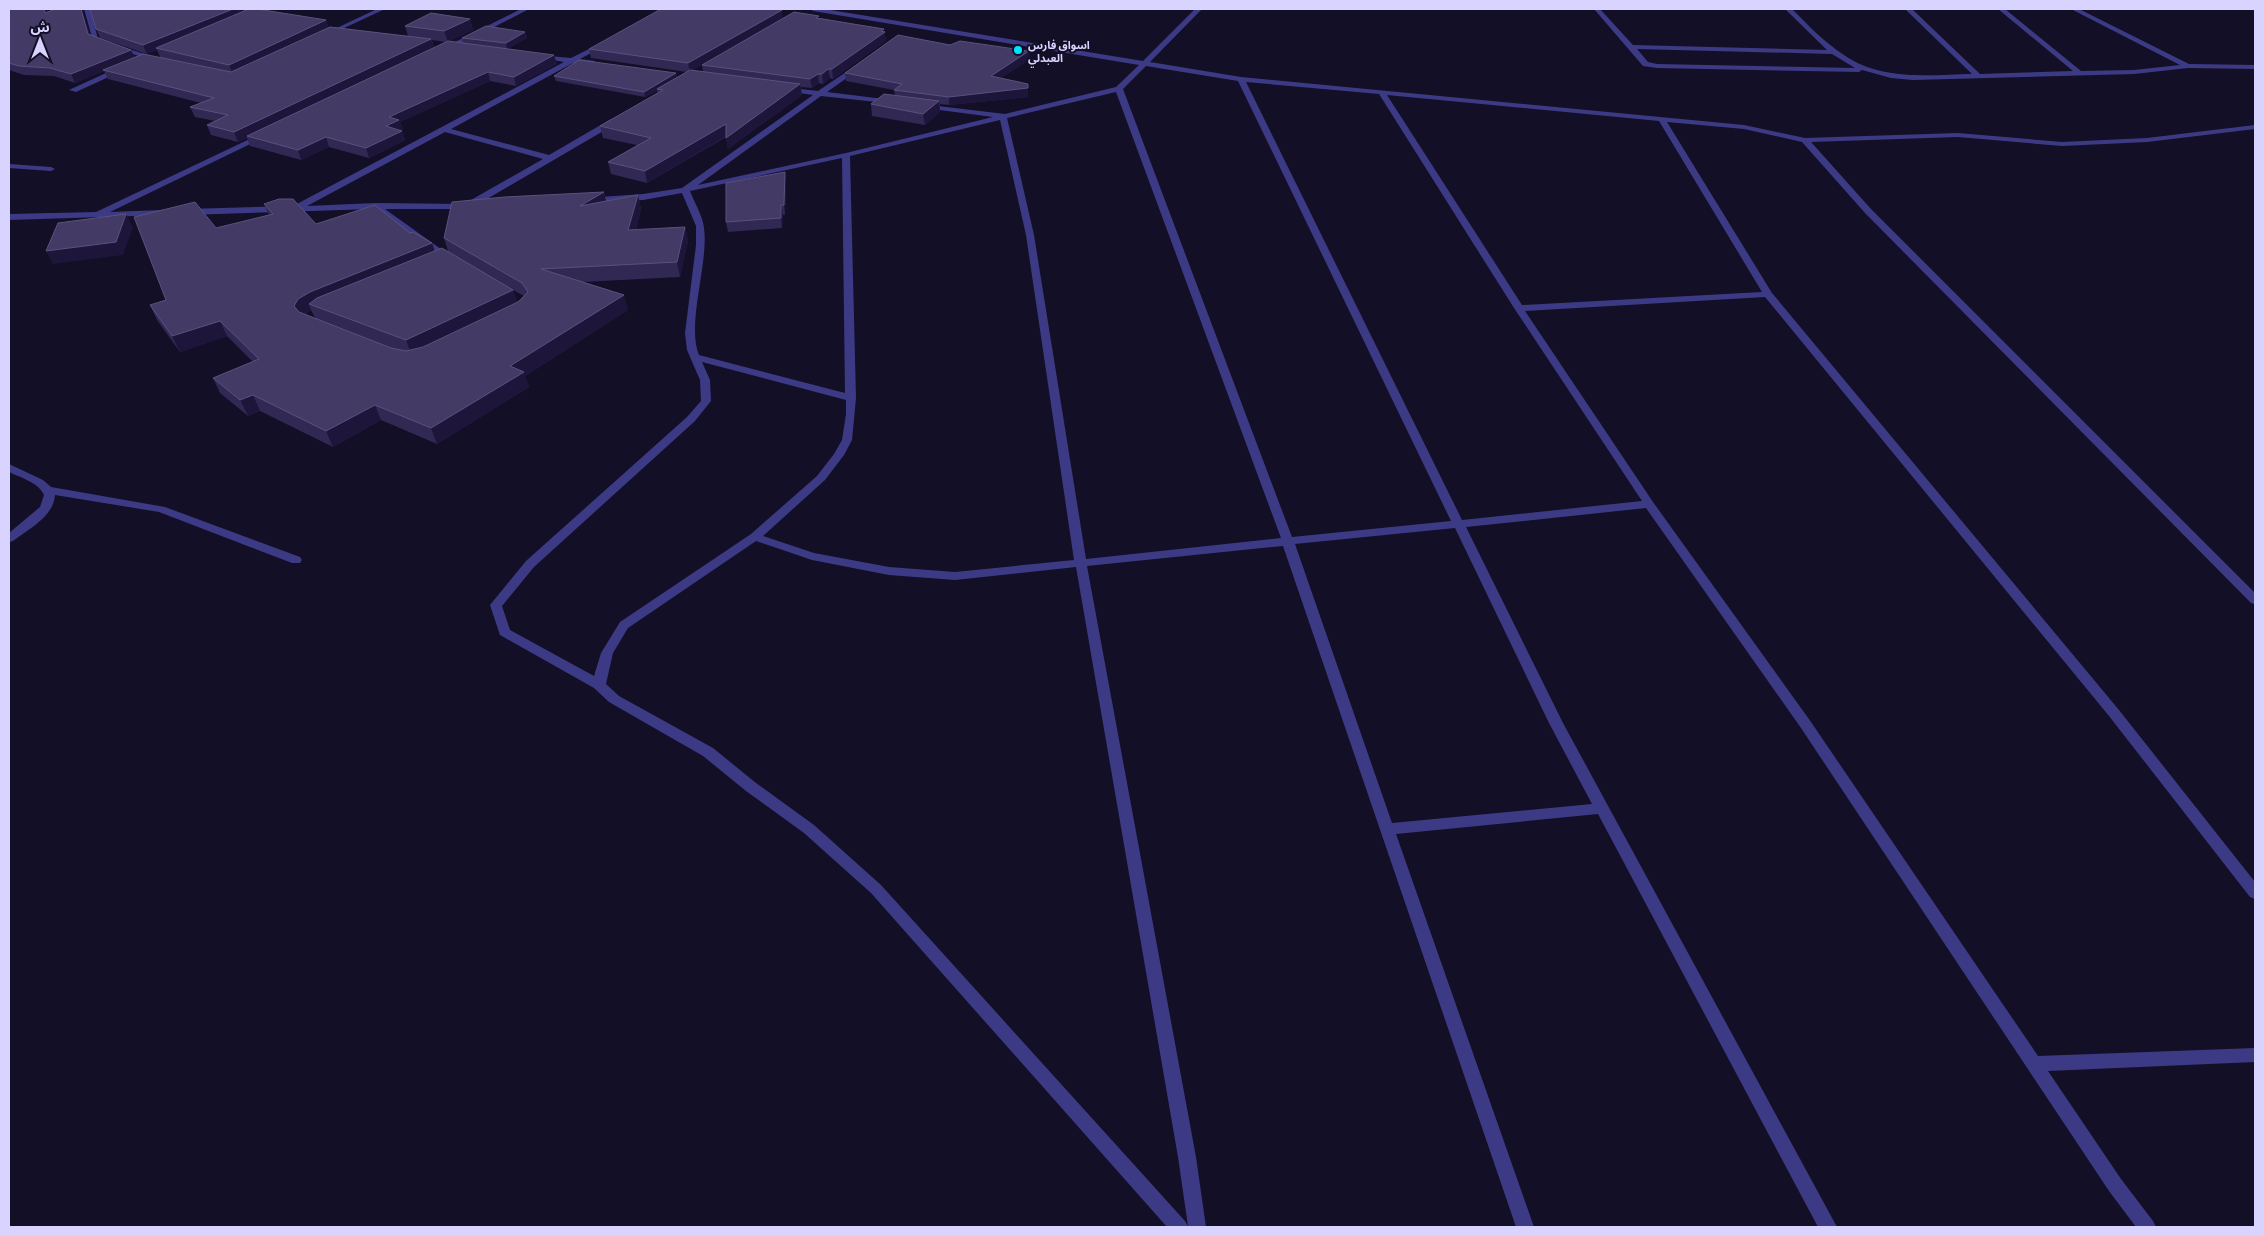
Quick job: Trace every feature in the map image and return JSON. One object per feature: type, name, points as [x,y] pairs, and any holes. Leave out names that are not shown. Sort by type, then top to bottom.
[{"type":"street","points":[[87,9],[95,40],[147,59],[166,63]]},
{"type":"street","points":[[313,40],[382,9]]},
{"type":"street","points":[[432,55],[526,9]]},
{"type":"street","points":[[800,14],[808,9]]},
{"type":"street","points":[[813,9],[1241,79],[1744,127],[1806,140],[1958,135],[2062,144],[2147,140],[2254,128]]},
{"type":"street","points":[[584,200],[643,197],[685,190],[846,155],[1119,89],[1199,9]]},
{"type":"street","points":[[1597,9],[1646,64],[1657,66],[1867,70]]},
{"type":"street","points":[[1788,9],[1832,52],[1867,70],[1886,76],[1913,78],[2134,72],[2188,66],[2255,67]]},
{"type":"street","points":[[1908,9],[1978,76]]},
{"type":"street","points":[[2002,9],[2079,73]]},
{"type":"street","points":[[2074,9],[2188,66]]},
{"type":"street","points":[[907,31],[915,26]]},
{"type":"street","points":[[331,32],[351,34]]},
{"type":"street","points":[[294,209],[613,39]]},
{"type":"street","points":[[440,45],[468,49]]},
{"type":"street","points":[[1630,47],[1832,52]]},
{"type":"street","points":[[139,62],[156,55]]},
{"type":"street","points":[[534,56],[599,64]]},
{"type":"street","points":[[685,190],[868,60]]},
{"type":"street","points":[[73,90],[130,66]]},
{"type":"street","points":[[1241,79],[1556,723],[1828,1227]]},
{"type":"street","points":[[781,88],[897,103]]},
{"type":"street","points":[[1119,89],[1288,542],[1525,1227]]},
{"type":"street","points":[[1382,93],[1519,308],[1649,504],[1806,725],[2115,1185],[2147,1227]]},
{"type":"street","points":[[916,105],[1003,116]]},
{"type":"street","points":[[466,207],[624,115]]},
{"type":"street","points":[[1003,116],[1030,235],[1081,564],[1187,1157],[1197,1227]]},
{"type":"street","points":[[1662,120],[1768,294],[2114,713],[2255,893]]},
{"type":"street","points":[[443,129],[549,158]]},
{"type":"street","points":[[95,216],[272,131]]},
{"type":"street","points":[[1806,140],[1868,211],[2255,600]]},
{"type":"street","points":[[599,684],[601,666],[609,646],[624,625],[755,537],[821,478],[839,455],[847,440],[850,427],[851,398],[846,155]]},
{"type":"street","points":[[9,166],[51,169]]},
{"type":"street","points":[[685,190],[700,226],[690,333],[692,350],[705,380],[706,401],[701,409],[530,564],[496,605],[504,632],[599,684],[614,699],[708,752],[751,787],[809,829],[876,889],[1034,1062],[1179,1227]]},
{"type":"street","points":[[376,206],[449,261]]},
{"type":"street","points":[[177,213],[376,206],[486,206]]},
{"type":"street","points":[[9,217],[167,213]]},
{"type":"street","points":[[1519,308],[1768,294]]},
{"type":"street","points":[[695,357],[851,398]]},
{"type":"street","points":[[9,467],[48,490],[161,509],[296,560]]},
{"type":"street","points":[[9,538],[46,508],[50,498],[48,490]]},
{"type":"street","points":[[755,537],[812,556],[889,571],[955,576],[1649,504]]},
{"type":"street","points":[[1388,829],[1602,808]]},
{"type":"street","points":[[2034,1064],[2255,1056]]},
{"type":"building","points":[[9,9],[44,9],[45,13],[55,9],[81,9],[88,34],[131,50],[71,74],[50,68],[19,66],[9,63]]},
{"type":"building","points":[[90,9],[233,9],[143,45],[96,29]]},
{"type":"building","points":[[249,9],[326,20],[229,65],[156,48]]},
{"type":"building","points":[[661,9],[782,10],[688,63],[589,49]]},
{"type":"building","points":[[794,12],[819,16],[816,18],[884,29],[881,31],[885,32],[832,69],[828,69],[810,79],[702,65]]},
{"type":"building","points":[[431,13],[470,19],[444,31],[405,26]]},
{"type":"building","points":[[486,26],[525,32],[506,43],[462,38]]},
{"type":"building","points":[[330,27],[431,39],[234,132],[207,125],[228,115],[190,107],[214,98],[103,70],[143,54],[231,72]]},
{"type":"building","points":[[898,35],[950,45],[960,41],[1029,51],[991,76],[1028,84],[1028,88],[949,97],[894,90],[902,84],[845,73]]},
{"type":"building","points":[[448,41],[554,55],[514,77],[488,72],[389,117],[399,120],[386,126],[402,131],[366,148],[326,137],[298,150],[247,136]]},
{"type":"building","points":[[579,60],[676,73],[644,92],[554,76]]},
{"type":"building","points":[[690,70],[800,84],[726,138],[726,124],[645,171],[608,162],[651,138],[600,126],[663,90],[657,89]]},
{"type":"building","points":[[884,94],[939,101],[923,114],[871,104]]},
{"type":"building","points":[[785,172],[784,205],[781,205],[781,218],[726,222],[726,183]]},
{"type":"building","points":[[604,192],[580,206],[638,195],[628,230],[685,227],[677,262],[541,269],[624,295],[510,366],[524,372],[431,428],[375,405],[326,431],[253,395],[240,400],[213,378],[259,359],[220,321],[172,336],[150,305],[166,300],[134,217],[195,202],[216,228],[273,214],[264,204],[279,199],[293,199],[316,224],[375,205],[410,233],[413,232],[432,243],[310,292],[298,299],[294,306],[299,312],[391,348],[406,351],[423,347],[518,302],[528,292],[522,283],[444,238],[452,202],[505,197]]},
{"type":"building","points":[[126,214],[116,242],[46,251],[58,223]]},
{"type":"building","points":[[442,248],[513,290],[406,340],[309,304],[317,298]]},
{"type":"place","name":"اسواق فارس العبدلي","points":[[1018,50]]}]
